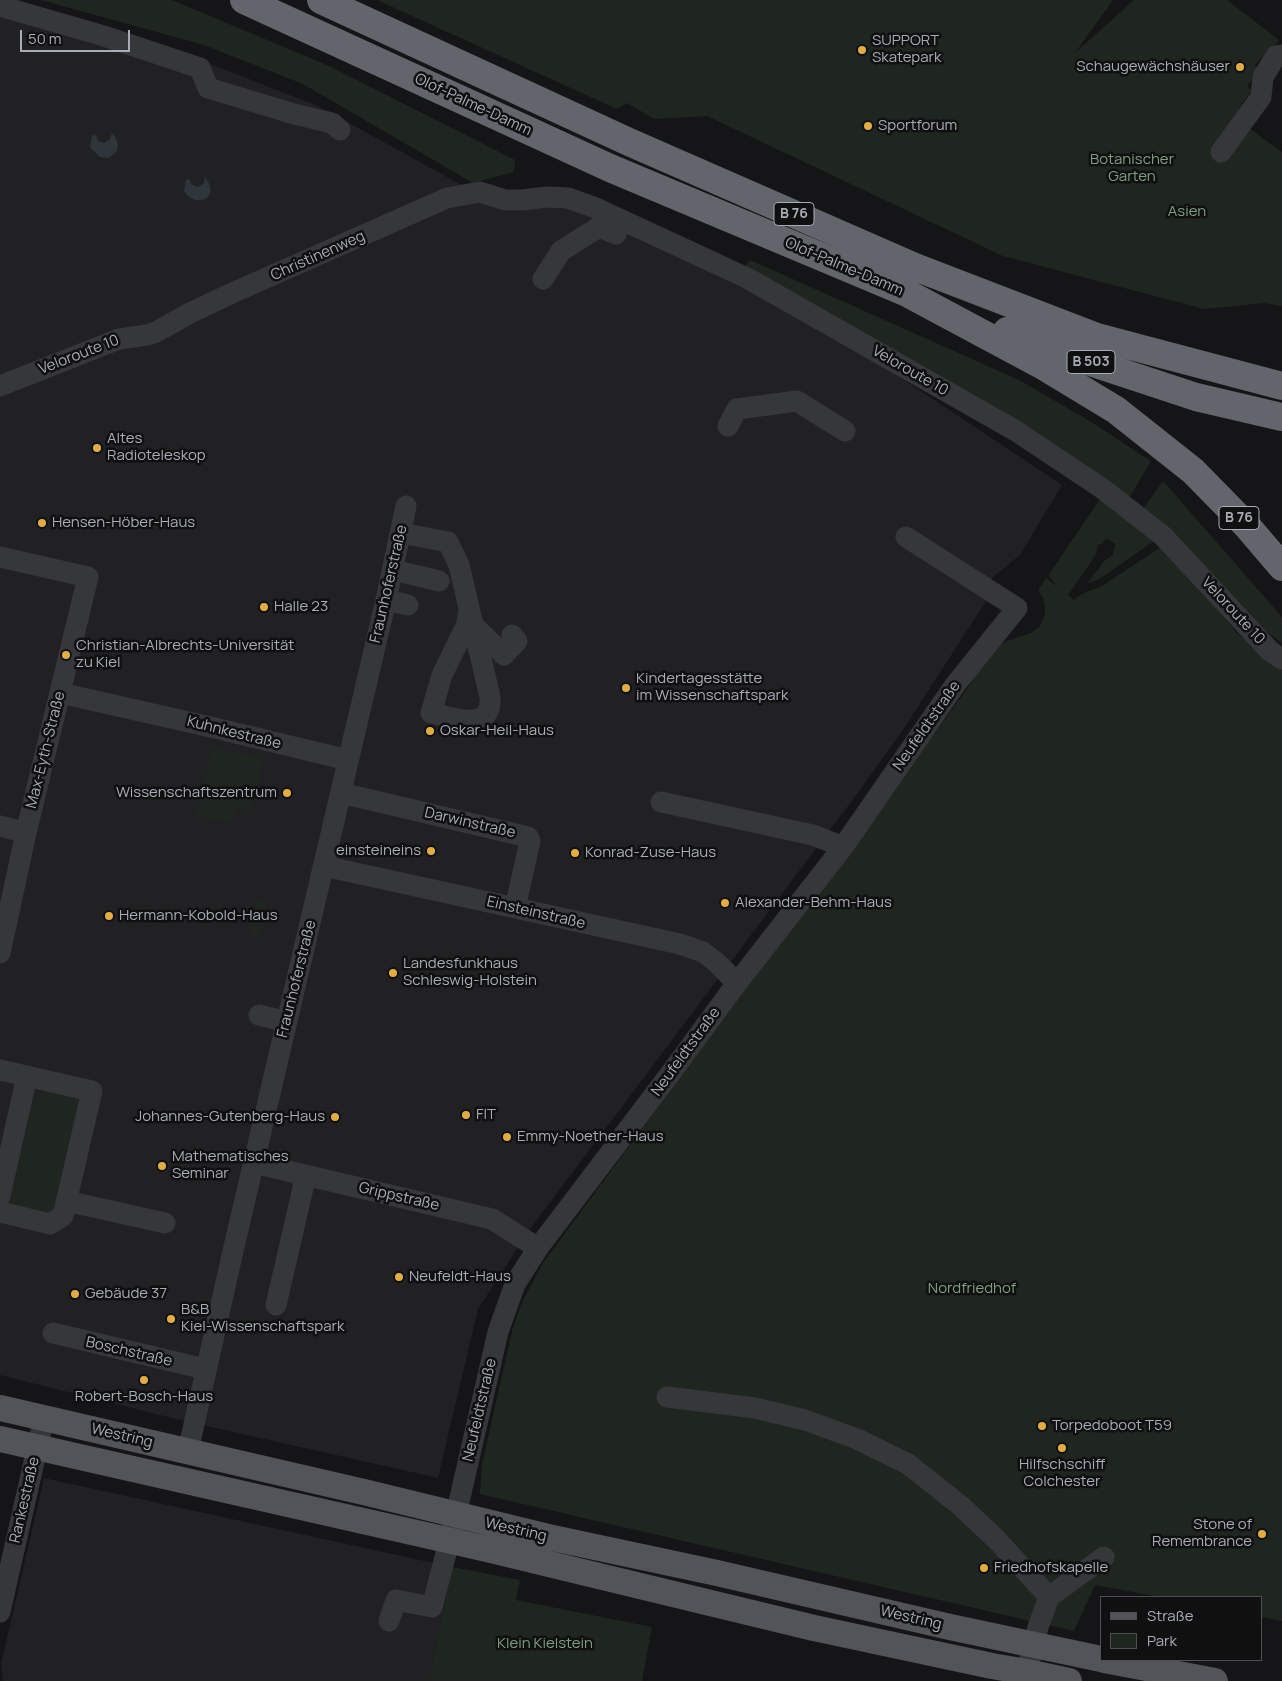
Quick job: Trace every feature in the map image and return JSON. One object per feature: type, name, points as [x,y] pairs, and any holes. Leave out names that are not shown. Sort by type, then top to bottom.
[{"type":"highway","name":"Olof-Palme-Damm","points":[[244,0],[610,168],[905,292],[1068,380],[1116,410],[1193,471],[1247,526],[1282,567]]},
{"type":"highway","name":"Olof-Palme-Damm","points":[[321,0],[638,146],[915,267],[1097,337],[1282,386]]},
{"type":"highway","name":"B 503","points":[[905,292],[1093,363],[1196,397],[1282,416]]},
{"type":"main road","name":"Westring","points":[[0,1408],[548,1537],[1100,1659]]},
{"type":"main road","name":"Westring","points":[[0,1439],[449,1540],[814,1628],[992,1666],[1026,1676],[1069,1681]]},
{"type":"main road","points":[[1109,1661],[1215,1681]]},
{"type":"street","points":[[0,6],[104,36],[200,68],[208,88],[294,114],[332,123],[340,130]]},
{"type":"street","points":[[1220,152],[1261,97],[1263,77],[1276,56],[1282,55]]},
{"type":"street","name":"Christinenweg","points":[[160,330],[230,294],[437,202],[456,196],[480,192]]},
{"type":"street","name":"Veloroute 10","points":[[480,192],[505,200],[522,200],[548,196],[562,197],[596,208],[747,278],[1008,427],[1103,489],[1163,536],[1270,650],[1282,659]]},
{"type":"street","points":[[543,280],[561,251],[599,227],[616,234]]},
{"type":"street","name":"Veloroute 10","points":[[0,386],[119,339],[147,335],[160,330]]},
{"type":"street","points":[[728,426],[737,409],[797,401],[844,431]]},
{"type":"street","name":"Fraunhoferstraße","points":[[188,1452],[205,1369],[393,570],[406,506]]},
{"type":"street","points":[[401,533],[448,542],[459,565],[471,616],[509,650]]},
{"type":"street","name":"Neufeldtstraße","points":[[389,1621],[396,1600],[432,1606],[456,1515],[498,1332],[515,1284],[538,1248],[737,982],[843,847],[955,685],[1016,608],[906,537]]},
{"type":"street","name":"Max-Eyth-Straße","points":[[0,557],[88,577],[26,833],[0,953]]},
{"type":"street","points":[[393,570],[439,581]]},
{"type":"street","points":[[386,600],[408,605]]},
{"type":"street","name":"Kuhnkestraße","points":[[60,693],[348,760]]},
{"type":"street","name":"Darwinstraße","points":[[341,793],[528,837],[530,841],[515,908]]},
{"type":"street","points":[[661,802],[813,835],[843,847]]},
{"type":"street","points":[[0,826],[26,833]]},
{"type":"street","name":"Einsteinstraße","points":[[324,866],[680,944],[703,952],[737,982]]},
{"type":"street","points":[[259,1015],[287,1022]]},
{"type":"street","points":[[0,1070],[92,1091],[63,1216],[50,1224],[0,1212]]},
{"type":"street","points":[[0,1196],[27,1076]]},
{"type":"street","name":"Grippstraße","points":[[254,1163],[492,1219],[538,1248]]},
{"type":"street","points":[[276,1305],[306,1175]]},
{"type":"street","points":[[66,1201],[166,1223]]},
{"type":"street","name":"Boschstraße","points":[[53,1333],[205,1369]]},
{"type":"street","points":[[667,1397],[755,1408],[805,1420],[857,1439],[908,1464],[960,1506],[998,1541],[1049,1597]]},
{"type":"street","name":"Rankestraße","points":[[0,1612],[44,1418]]},
{"type":"street","points":[[1026,1676],[1038,1627],[1049,1597],[1104,1557]]},
{"type":"shaded area","points":[[0,0],[213,65],[318,106],[509,211],[559,203],[598,214],[832,332],[1062,485],[1020,555],[992,578],[986,601],[903,730],[530,1229],[478,1309],[438,1478],[180,1420],[0,1375]]},
{"type":"shaded area","points":[[112,133],[117,141],[117,151],[109,158],[100,157],[90,147],[92,136],[96,135],[98,141],[104,143],[110,139]]},
{"type":"shaded area","points":[[205,177],[209,185],[209,196],[205,199],[194,200],[184,191],[186,180],[189,179],[192,185],[198,187],[204,183]]},
{"type":"shaded area","points":[[44,1478],[452,1567],[429,1681],[3,1681],[1,1664]]},
{"type":"green space","points":[[41,0],[172,0],[329,66],[515,160],[514,172],[473,183],[303,84],[204,45]]},
{"type":"green space","points":[[377,0],[1113,0],[1075,53],[1134,0],[1227,0],[1279,40],[1264,59],[1261,58],[1255,65],[1260,69],[1247,86],[1252,90],[1239,108],[1244,112],[1242,123],[1282,152],[1282,306],[1264,303],[1204,309],[1003,256],[707,116],[654,119],[627,103],[617,109]]},
{"type":"green space","points":[[750,260],[1019,380],[1088,420],[1151,461],[1128,500],[743,269]]},
{"type":"green space","points":[[1163,481],[1282,617],[1282,643],[1249,618],[1143,509]]},
{"type":"green space","name":"Nordfriedhof","points":[[1102,496],[1154,541],[1101,578],[1087,584],[1104,561],[1113,555],[1116,544],[1106,538],[1102,544],[1098,545],[1095,556],[1068,595],[1074,600],[1082,594],[1102,586],[1164,545],[1236,632],[1282,667],[1282,1621],[1262,1617],[1262,1596],[1155,1596],[1095,1585],[1074,1631],[480,1494],[482,1464],[513,1327],[523,1300],[543,1263],[965,692],[990,655],[1001,644],[1026,635],[1039,627],[1043,619],[1045,604],[1038,591],[1046,578],[1058,587],[1049,576]]},
{"type":"green space","points":[[212,748],[263,759],[251,811],[235,807],[231,823],[197,816]]},
{"type":"green space","points":[[256,901],[265,903],[258,936],[249,934]]},
{"type":"green space","points":[[47,1090],[76,1096],[83,1111],[59,1214],[12,1209],[10,1202],[33,1100]]},
{"type":"green space","name":"Klein Kielstein","points":[[452,1567],[520,1580],[516,1600],[652,1627],[642,1681],[429,1681]]},
{"type":"place","name":"SUPPORT Skatepark","points":[[862,50]]},
{"type":"place","name":"Schaugewächshäuser","points":[[1240,67]]},
{"type":"place","name":"Sportforum","points":[[868,126]]},
{"type":"place","name":"Altes Radioteleskop","points":[[97,448]]},
{"type":"place","name":"Hensen-Höber-Haus","points":[[42,523]]},
{"type":"place","name":"Halle 23","points":[[264,607]]},
{"type":"place","name":"Christian-Albrechts-Universität zu Kiel","points":[[66,655]]},
{"type":"place","name":"Kindertagesstätte im Wissenschaftspark","points":[[626,688]]},
{"type":"place","name":"Oskar-Heil-Haus","points":[[430,731]]},
{"type":"place","name":"Wissenschaftszentrum","points":[[287,793]]},
{"type":"place","name":"einsteineins","points":[[431,851]]},
{"type":"place","name":"Konrad-Zuse-Haus","points":[[575,853]]},
{"type":"place","name":"Alexander-Behm-Haus","points":[[725,903]]},
{"type":"place","name":"Hermann-Kobold-Haus","points":[[109,916]]},
{"type":"place","name":"Landesfunkhaus Schleswig-Holstein","points":[[393,973]]},
{"type":"place","name":"FIT","points":[[466,1115]]},
{"type":"place","name":"Johannes-Gutenberg-Haus","points":[[335,1117]]},
{"type":"place","name":"Emmy-Noether-Haus","points":[[507,1137]]},
{"type":"place","name":"Mathematisches Seminar","points":[[162,1166]]},
{"type":"place","name":"Neufeldt-Haus","points":[[399,1277]]},
{"type":"place","name":"Gebäude 37","points":[[75,1294]]},
{"type":"place","name":"B&B Kiel-Wissenschaftspark","points":[[171,1319]]},
{"type":"place","name":"Robert-Bosch-Haus","points":[[144,1380]]},
{"type":"place","name":"Torpedoboot T59","points":[[1042,1426]]},
{"type":"place","name":"Hilfschschiff Colchester","points":[[1062,1448]]},
{"type":"place","name":"Stone of Remembrance","points":[[1262,1534]]},
{"type":"place","name":"Friedhofskapelle","points":[[984,1568]]},
{"type":"park label","name":"Botanischer Garten","points":[[1132,168]]},
{"type":"park label","name":"Asien","points":[[1187,212]]}]
